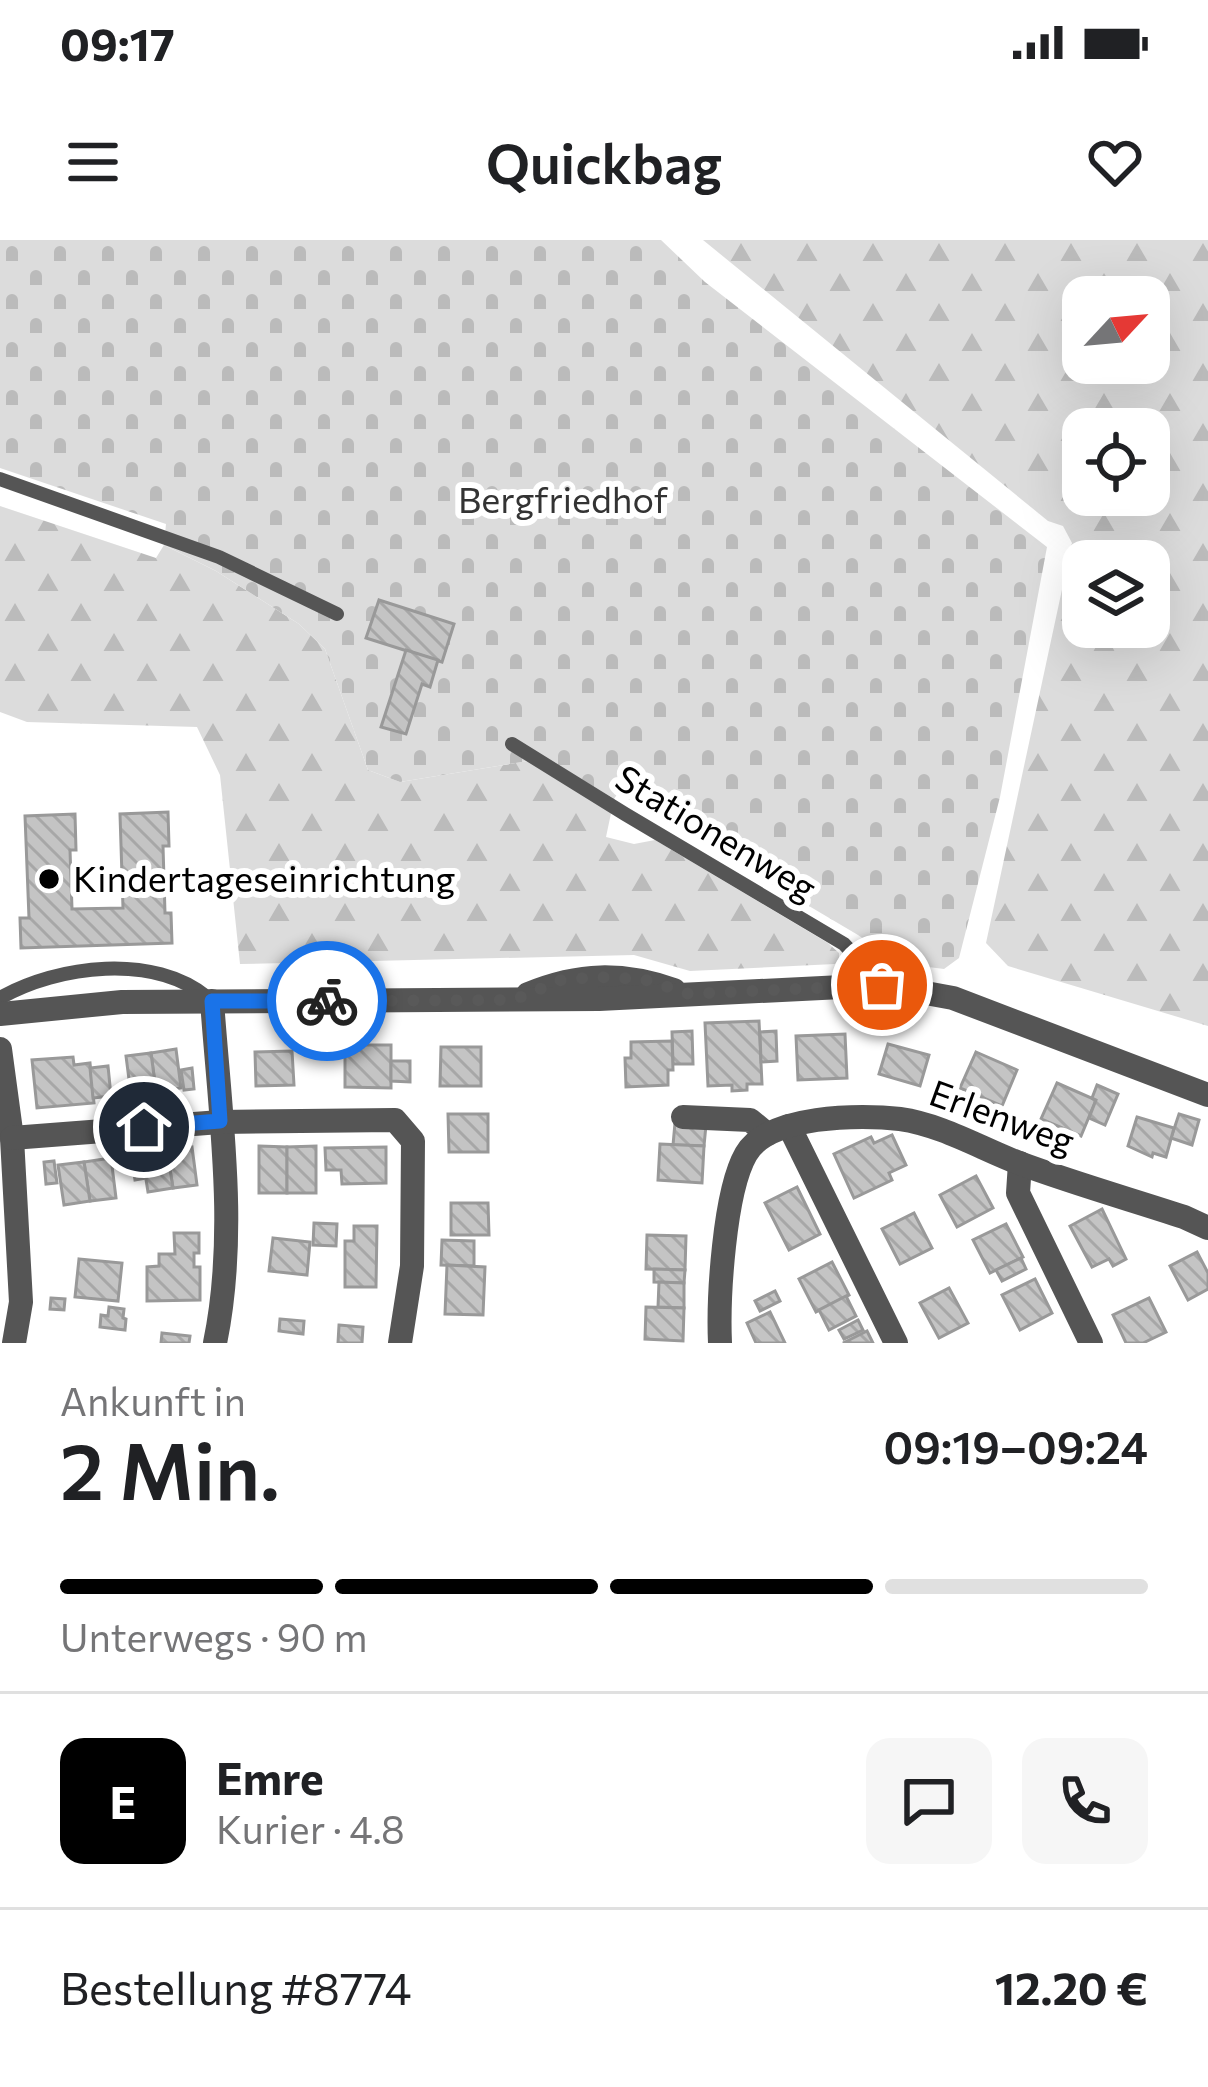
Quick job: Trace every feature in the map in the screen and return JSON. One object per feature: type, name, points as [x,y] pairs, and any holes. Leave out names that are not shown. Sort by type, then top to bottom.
[{"type":"street","points":[[0,1013],[122,1002],[514,1000],[882,985],[953,998],[1200,1089]]},
{"type":"street","points":[[212,1001],[226,1213],[223,1306],[215,1343]]},
{"type":"street","points":[[0,1049],[12,1138],[21,1302],[14,1343]]},
{"type":"street","name":"Erlenweg","points":[[682,1117],[750,1120],[778,1130],[850,1116],[902,1119],[1208,1228]]},
{"type":"street","points":[[12,1138],[220,1121],[395,1120],[413,1141],[412,1266],[400,1343]]},
{"type":"street","points":[[720,1343],[731,1199],[746,1152],[778,1130],[896,1343]]},
{"type":"street","points":[[1020,1163],[1018,1193],[1091,1343]]},
{"type":"lane","points":[[0,479],[219,556],[337,614]]},
{"type":"lane","name":"Stationenweg","points":[[512,743],[844,944],[882,985]]},
{"type":"lane","points":[[0,998],[43,979],[126,970],[193,985],[212,1001]]},
{"type":"green space","name":"Bergfriedhof","points":[[0,240],[661,240],[705,282],[1047,547],[1000,797],[959,958],[944,969],[889,962],[858,935],[618,793],[614,799],[546,758],[400,782],[368,770],[325,649],[299,624],[216,571],[164,545],[166,524],[0,468]]},
{"type":"green space","points":[[703,240],[1208,240],[1208,1026],[1008,966],[986,943],[1062,590],[1062,648],[1170,648],[1170,540],[1070,540],[1063,526],[1048,521]]},
{"type":"green space","points":[[0,506],[156,558],[164,545],[216,571],[299,624],[325,649],[368,770],[400,782],[546,758],[614,799],[606,837],[634,844],[655,840],[828,943],[839,959],[835,964],[690,971],[634,955],[240,964],[220,775],[197,727],[27,722],[0,712]]},
{"type":"building","points":[[379,600],[454,624],[442,662],[366,638]]},
{"type":"building","points":[[406,650],[438,660],[430,687],[422,684],[406,734],[381,727]]},
{"type":"building","name":"Kindertageseinrichtung","points":[[168,812],[169,846],[163,846],[165,913],[171,913],[172,943],[21,948],[20,918],[29,918],[25,816],[75,814],[76,850],[70,850],[72,909],[123,908],[120,814]]},
{"type":"building","points":[[759,1021],[762,1084],[732,1091],[732,1085],[708,1086],[705,1023]]},
{"type":"building","points":[[692,1031],[693,1064],[673,1064],[672,1032]]},
{"type":"building","points":[[776,1031],[777,1061],[761,1062],[760,1032]]},
{"type":"building","points":[[845,1034],[847,1078],[798,1080],[796,1036]]},
{"type":"building","points":[[672,1041],[673,1070],[668,1070],[668,1085],[626,1087],[625,1058],[631,1058],[631,1042]]},
{"type":"building","points":[[888,1044],[929,1055],[920,1086],[879,1074]]},
{"type":"building","points":[[345,1045],[391,1045],[391,1088],[345,1087]]},
{"type":"building","points":[[441,1047],[481,1047],[481,1086],[440,1086]]},
{"type":"building","points":[[176,1049],[181,1088],[156,1091],[151,1053]]},
{"type":"building","points":[[292,1051],[294,1085],[256,1086],[255,1052]]},
{"type":"building","points":[[976,1052],[1017,1070],[1002,1106],[960,1088]]},
{"type":"building","points":[[151,1053],[156,1091],[131,1095],[126,1056]]},
{"type":"building","points":[[73,1057],[74,1065],[90,1063],[94,1103],[37,1108],[32,1060]]},
{"type":"building","points":[[391,1061],[410,1061],[410,1082],[391,1081]]},
{"type":"building","points":[[108,1066],[111,1096],[93,1098],[90,1068]]},
{"type":"building","points":[[192,1068],[194,1089],[184,1090],[181,1070]]},
{"type":"building","points":[[1057,1083],[1096,1100],[1081,1136],[1041,1119]]},
{"type":"building","points":[[1097,1085],[1118,1094],[1105,1125],[1089,1118]]},
{"type":"building","points":[[448,1114],[488,1114],[488,1152],[449,1152]]},
{"type":"building","points":[[1179,1114],[1199,1120],[1192,1145],[1171,1138]]},
{"type":"building","points":[[1137,1117],[1174,1128],[1166,1157],[1153,1153],[1152,1157],[1128,1146]]},
{"type":"building","points":[[675,1123],[706,1125],[704,1146],[673,1145]]},
{"type":"building","points":[[892,1135],[906,1165],[889,1173],[892,1180],[854,1198],[834,1154],[871,1137],[874,1143]]},
{"type":"building","points":[[660,1144],[704,1146],[702,1183],[658,1180]]},
{"type":"building","points":[[259,1146],[287,1147],[287,1193],[259,1193]]},
{"type":"building","points":[[316,1146],[316,1193],[287,1193],[287,1147]]},
{"type":"building","points":[[192,1147],[197,1185],[173,1188],[167,1151]]},
{"type":"building","points":[[386,1147],[386,1183],[342,1184],[341,1170],[326,1170],[325,1148]]},
{"type":"building","points":[[167,1151],[173,1188],[148,1192],[142,1154]]},
{"type":"building","points":[[111,1158],[116,1198],[90,1201],[84,1162]]},
{"type":"building","points":[[143,1158],[146,1178],[135,1180],[132,1160]]},
{"type":"building","points":[[54,1161],[57,1183],[46,1184],[44,1162]]},
{"type":"building","points":[[84,1162],[90,1201],[64,1205],[58,1165]]},
{"type":"building","points":[[976,1176],[993,1208],[957,1227],[940,1195]]},
{"type":"building","points":[[797,1187],[820,1234],[789,1250],[765,1203]]},
{"type":"building","points":[[451,1203],[488,1203],[489,1235],[451,1235]]},
{"type":"building","points":[[1102,1209],[1126,1259],[1113,1266],[1109,1259],[1092,1267],[1070,1226]]},
{"type":"building","points":[[914,1213],[932,1248],[900,1264],[882,1229]]},
{"type":"building","points":[[314,1223],[337,1224],[336,1246],[313,1245]]},
{"type":"building","points":[[1006,1224],[1023,1257],[990,1273],[973,1240]]},
{"type":"building","points":[[354,1226],[377,1226],[376,1287],[345,1287],[345,1241],[354,1241]]},
{"type":"building","points":[[174,1233],[199,1233],[194,1267],[200,1267],[200,1300],[147,1301],[147,1267],[159,1266],[159,1254],[175,1254]]},
{"type":"building","points":[[647,1235],[686,1236],[685,1270],[646,1269]]},
{"type":"building","points":[[273,1238],[310,1242],[307,1275],[269,1271]]},
{"type":"building","points":[[442,1240],[474,1241],[474,1266],[441,1265]]},
{"type":"building","points":[[1197,1252],[1208,1273],[1208,1289],[1188,1300],[1170,1266]]},
{"type":"building","points":[[1021,1258],[1026,1269],[1002,1281],[996,1270]]},
{"type":"building","points":[[79,1259],[122,1263],[118,1301],[75,1297]]},
{"type":"building","points":[[832,1262],[849,1295],[816,1312],[799,1279]]},
{"type":"building","points":[[447,1265],[485,1267],[483,1315],[445,1314]]},
{"type":"building","points":[[654,1269],[685,1270],[684,1283],[654,1282]]},
{"type":"building","points":[[1035,1279],[1052,1313],[1020,1330],[1002,1295]]},
{"type":"building","points":[[659,1282],[684,1283],[684,1308],[658,1307]]},
{"type":"building","points":[[949,1288],[968,1323],[939,1338],[920,1303]]},
{"type":"building","points":[[775,1291],[780,1301],[760,1311],[755,1301]]},
{"type":"building","points":[[846,1296],[856,1316],[829,1330],[819,1310]]},
{"type":"building","points":[[51,1298],[65,1299],[64,1310],[50,1309]]},
{"type":"building","points":[[1149,1298],[1166,1332],[1143,1343],[1126,1343],[1113,1315]]},
{"type":"building","points":[[109,1307],[124,1309],[125,1330],[100,1327],[101,1315],[108,1316]]},
{"type":"building","points":[[646,1307],[684,1308],[683,1341],[645,1339]]},
{"type":"building","points":[[770,1312],[785,1343],[756,1343],[747,1323]]},
{"type":"building","points":[[280,1319],[304,1321],[303,1334],[279,1331]]},
{"type":"building","points":[[858,1320],[863,1330],[844,1339],[839,1330]]},
{"type":"building","points":[[339,1325],[363,1327],[362,1343],[338,1343]]},
{"type":"building","points":[[867,1331],[873,1343],[843,1343]]},
{"type":"building","points":[[162,1333],[190,1336],[189,1343],[161,1343]]},
{"type":"way so far","points":[[327,1001],[514,1000],[561,980],[598,977],[643,979],[689,994],[882,985]]},
{"type":"place","name":"Kindertageseinrichtung","points":[[49,879]]},
{"type":"route","points":[[144,1127],[220,1121],[212,1001],[327,1001]]}]
